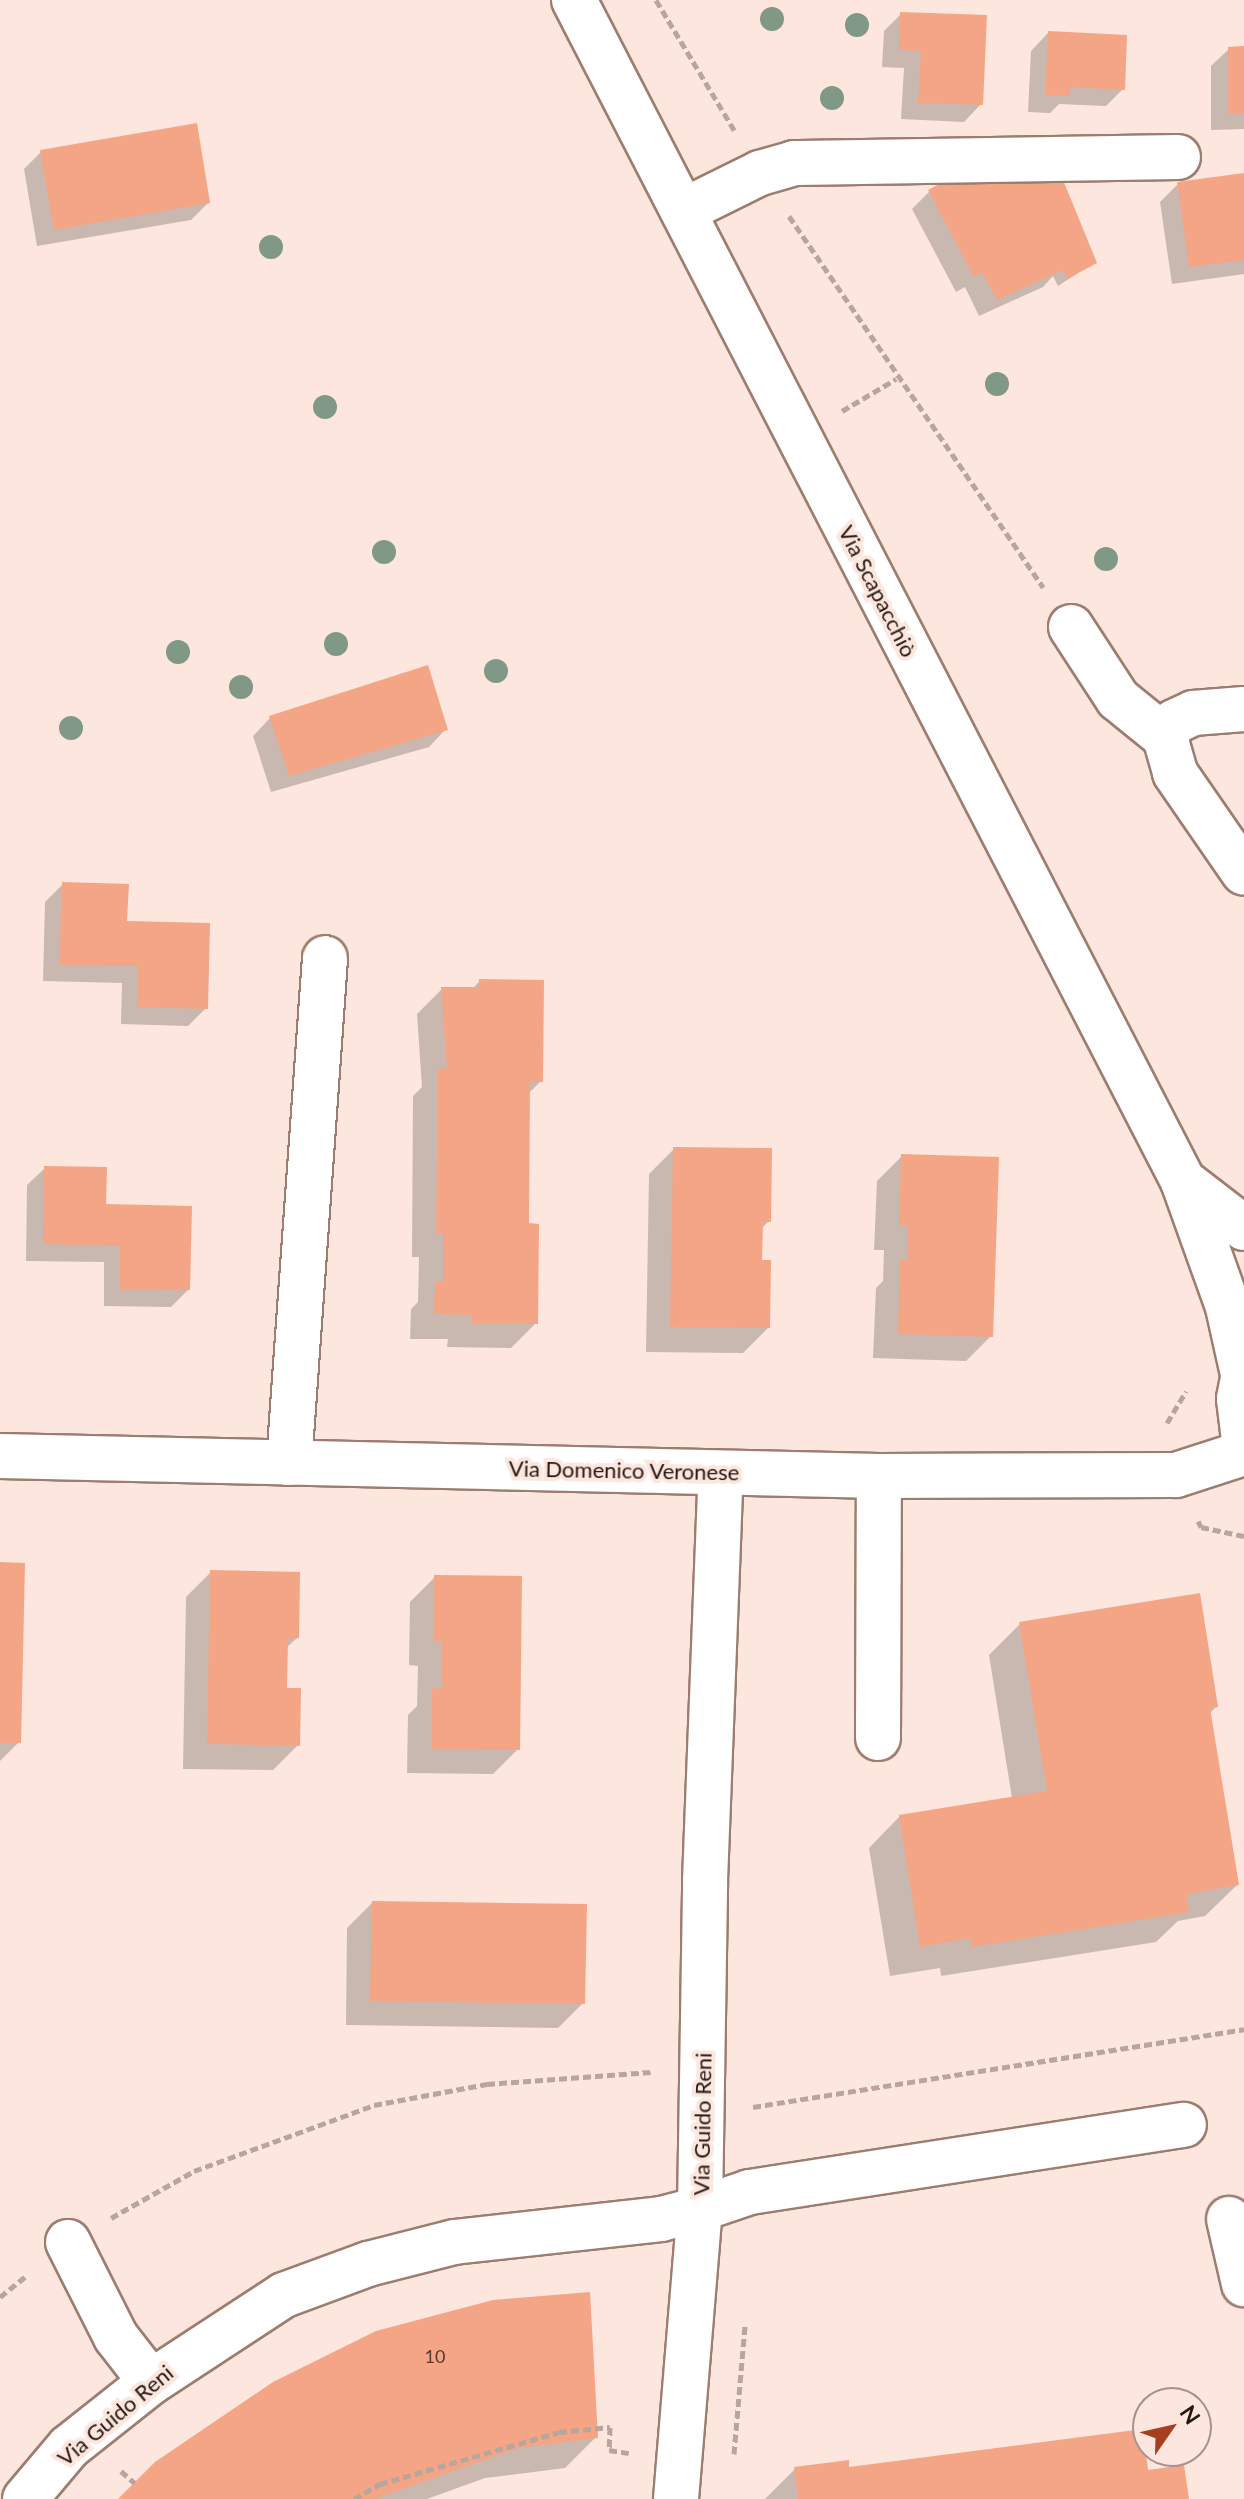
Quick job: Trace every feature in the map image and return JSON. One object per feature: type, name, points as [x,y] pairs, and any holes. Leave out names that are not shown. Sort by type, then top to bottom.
[{"type":"street","name":"Via Scapacchiò","points":[[574,0],[1183,1181],[1228,1307],[1244,1373],[1239,1399],[1244,1438]]},
{"type":"street","points":[[683,211],[760,173],[794,163],[1178,157]]},
{"type":"street","points":[[1071,627],[1118,699],[1165,737],[1175,773],[1244,873]]},
{"type":"street","points":[[1165,737],[1174,722],[1193,713],[1244,709]]},
{"type":"street","points":[[289,1463],[325,958]]},
{"type":"street","name":"Via Scapacchiò","points":[[1183,1181],[1244,1228]]},
{"type":"street","name":"Via Domenico Veronese","points":[[0,1456],[879,1476],[1176,1475],[1244,1453]]},
{"type":"street","name":"Via Guido Reni","points":[[25,2499],[69,2447],[151,2382],[250,2314],[368,2264],[454,2242],[661,2219],[700,2209],[705,1881],[721,1473]]},
{"type":"street","points":[[878,1738],[879,1476]]},
{"type":"street","points":[[676,2499],[700,2209],[750,2192],[1184,2125]]},
{"type":"street","points":[[1229,2219],[1244,2284]]},
{"type":"street","points":[[68,2242],[116,2337],[151,2382]]},
{"type":"path","points":[[656,0],[760,173],[896,379],[1071,627]]},
{"type":"path","points":[[801,436],[896,379]]},
{"type":"path","points":[[1163,1427],[1187,1389],[1189,1376]]},
{"type":"path","points":[[1201,1527],[1244,1536]]},
{"type":"path","points":[[754,2106],[1244,2029]]},
{"type":"path","points":[[0,2297],[68,2242],[194,2171],[374,2105],[487,2084],[704,2068]]},
{"type":"path","points":[[354,2499],[380,2484],[485,2450],[596,2428]]},
{"type":"path","points":[[115,2479],[122,2470],[135,2483]]},
{"type":"building","points":[[900,12],[987,15],[983,105],[918,103],[921,51],[899,50]]},
{"type":"building","points":[[1048,31],[1127,35],[1125,90],[1070,87],[1069,96],[1045,95]]},
{"type":"building","points":[[1244,46],[1244,113],[1228,113],[1228,47]]},
{"type":"building","points":[[197,123],[210,203],[54,230],[40,150]]},
{"type":"building","points":[[974,166],[1061,175],[1097,263],[1067,279],[1063,270],[997,300],[982,272],[974,277],[928,190]]},
{"type":"building","points":[[1244,173],[1244,260],[1189,267],[1177,182]]},
{"type":"building","points":[[428,665],[448,730],[289,776],[269,716]]},
{"type":"building","points":[[62,882],[129,884],[127,921],[210,923],[208,1009],[137,1007],[138,966],[59,965]]},
{"type":"building","points":[[479,979],[544,980],[543,1082],[530,1082],[529,1223],[539,1224],[538,1324],[471,1323],[472,1315],[434,1314],[435,1282],[443,1282],[443,1233],[436,1233],[438,1069],[447,1068],[441,987],[479,987]]},
{"type":"building","points":[[673,1147],[772,1148],[771,1222],[763,1222],[762,1260],[771,1260],[770,1328],[670,1327]]},
{"type":"building","points":[[901,1154],[999,1157],[993,1337],[898,1334],[900,1260],[907,1261],[908,1226],[899,1225]]},
{"type":"building","points":[[44,1166],[107,1167],[106,1204],[192,1206],[190,1290],[120,1289],[120,1246],[43,1244]]},
{"type":"building","points":[[0,1562],[25,1563],[21,1743],[0,1743]]},
{"type":"building","points":[[210,1570],[300,1572],[299,1638],[288,1639],[287,1688],[301,1688],[300,1746],[207,1744]]},
{"type":"building","points":[[434,1575],[522,1576],[520,1750],[432,1749],[432,1688],[442,1689],[442,1641],[433,1641]]},
{"type":"building","points":[[1200,1593],[1218,1707],[1210,1708],[1239,1885],[1187,1894],[1189,1912],[972,1947],[970,1938],[920,1947],[899,1815],[1047,1791],[1019,1622]]},
{"type":"building","points":[[372,1901],[587,1904],[585,2004],[370,2001]]},
{"type":"building","points":[[590,2292],[598,2438],[518,2448],[375,2499],[118,2499],[155,2462],[273,2382],[376,2331],[493,2300]]},
{"type":"building","points":[[1132,2430],[1132,2467],[1148,2467],[1148,2470],[1184,2467],[1189,2499],[798,2499],[794,2467],[849,2460],[849,2467]]}]
